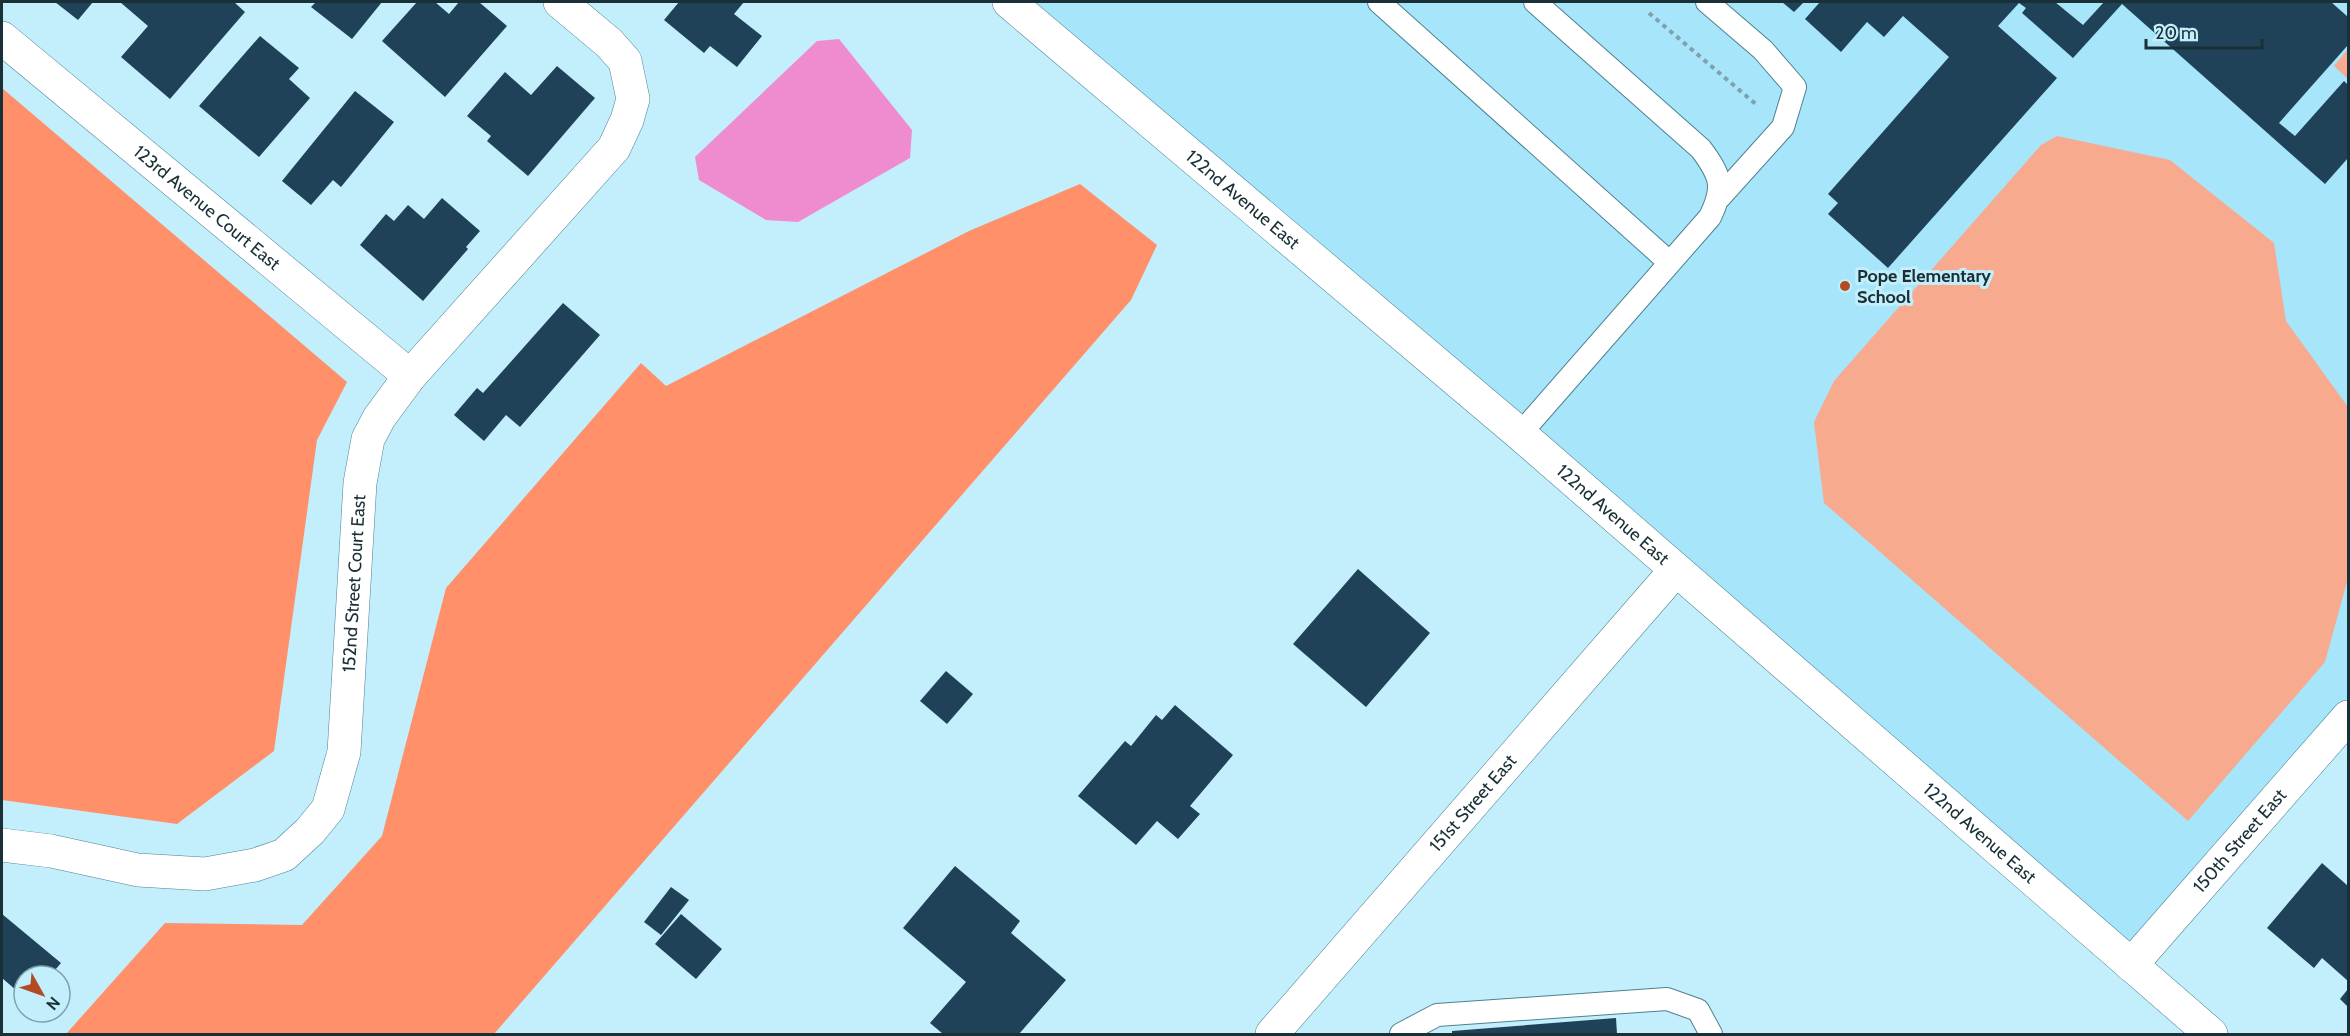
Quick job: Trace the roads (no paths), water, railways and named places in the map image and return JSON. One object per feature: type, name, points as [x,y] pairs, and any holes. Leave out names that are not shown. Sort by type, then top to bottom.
[{"type":"street","name":"152nd Street Court East","points":[[2,845],[51,850],[138,870],[205,873],[255,865],[284,855],[310,831],[328,809],[344,752],[360,483],[368,439],[379,418],[410,376],[614,148],[633,99],[626,61],[609,43],[560,2]]},
{"type":"street","name":"122nd Avenue East","points":[[1009,2],[1520,434],[2211,1035]]},
{"type":"street","name":"123rd Avenue Court East","points":[[2,38],[410,376]]},
{"type":"street","name":"151st Street East","points":[[1281,1031],[1675,571]]},
{"type":"street","name":"150th Street East","points":[[2131,965],[2349,717]]},
{"type":"lane","points":[[1379,2],[1669,262]]},
{"type":"lane","points":[[1535,2],[1701,149],[1718,172],[1720,197]]},
{"type":"lane","points":[[1520,434],[1710,217],[1720,197],[1783,127],[1795,87],[1763,50],[1707,2]]},
{"type":"lane","points":[[1401,1035],[1437,1015],[1667,999],[1698,1010],[1711,1035]]},
{"type":"place","name":"Pope Elementary School","points":[[1845,286]]}]
